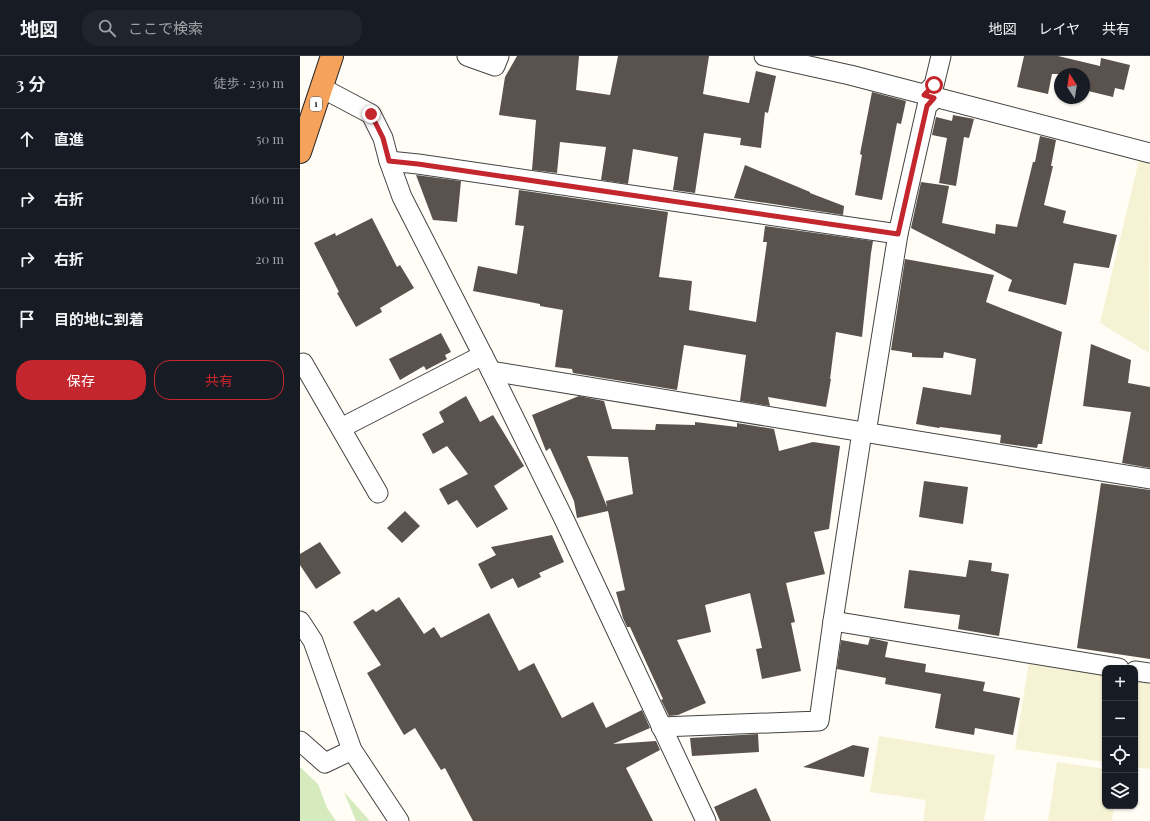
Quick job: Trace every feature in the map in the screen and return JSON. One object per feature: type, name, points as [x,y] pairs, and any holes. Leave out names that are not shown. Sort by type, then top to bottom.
[{"type":"highway","name":"1","points":[[300,152],[332,56]]},
{"type":"street","points":[[467,56],[495,66],[499,56]]},
{"type":"street","points":[[764,56],[850,75],[1150,153]]},
{"type":"street","points":[[662,727],[819,721],[832,621],[898,234],[929,96],[934,85],[941,56]]},
{"type":"street","points":[[322,88],[371,114],[383,138],[389,161],[402,197],[487,363],[564,519],[706,821]]},
{"type":"street","points":[[389,161],[898,234]]},
{"type":"street","points":[[303,363],[378,493]]},
{"type":"street","points":[[341,428],[487,363],[864,432],[1150,479]]},
{"type":"street","points":[[300,621],[313,641],[352,750],[399,821]]},
{"type":"street","points":[[832,621],[1102,665]]},
{"type":"street","points":[[1138,671],[1150,673]]},
{"type":"street","points":[[300,741],[325,763],[352,750]]},
{"type":"shaded area","points":[[1139,160],[1150,163],[1149,353],[1100,323]]},
{"type":"shaded area","points":[[1029,662],[1102,674],[1102,762],[1015,749]]},
{"type":"shaded area","points":[[1138,679],[1150,681],[1150,769],[1138,767]]},
{"type":"shaded area","points":[[879,736],[995,755],[984,821],[923,821],[926,800],[870,792]]},
{"type":"shaded area","points":[[1057,762],[1102,769],[1102,809],[1114,809],[1112,821],[1048,821]]},
{"type":"green space","points":[[300,767],[318,784],[327,808],[336,821],[300,821]]},
{"type":"green space","points":[[344,792],[370,821],[356,821]]},
{"type":"building","points":[[517,56],[579,56],[576,90],[610,95],[618,56],[709,56],[703,94],[749,103],[756,71],[776,76],[768,113],[765,112],[761,148],[740,145],[741,138],[704,133],[695,193],[673,190],[678,157],[633,149],[628,184],[601,180],[606,147],[560,142],[557,173],[532,170],[536,120],[499,115],[505,77]]},
{"type":"building","points":[[1024,56],[1058,56],[1100,66],[1101,58],[1130,65],[1124,90],[1115,88],[1113,97],[1090,91],[1090,68],[1054,68],[1054,74],[1052,74],[1048,94],[1017,87]]},
{"type":"building","points":[[872,92],[906,101],[901,124],[897,123],[882,200],[855,195],[862,155],[860,154]]},
{"type":"building","points":[[953,115],[974,119],[969,138],[964,137],[956,186],[939,183],[947,138],[932,135],[936,117],[952,121]]},
{"type":"building","points":[[1040,136],[1056,140],[1051,166],[1053,166],[1044,205],[1066,211],[1063,223],[1117,235],[1109,268],[1074,263],[1066,305],[1008,291],[1012,280],[911,228],[921,182],[949,186],[942,223],[995,234],[996,224],[1017,227],[1033,162],[1035,162]]},
{"type":"building","points":[[745,165],[844,206],[843,215],[734,198]]},
{"type":"building","points":[[416,175],[461,181],[457,222],[433,220]]},
{"type":"building","points":[[519,190],[668,212],[659,277],[692,281],[689,310],[756,322],[767,242],[763,242],[765,226],[873,241],[862,337],[836,332],[831,379],[826,407],[768,397],[770,406],[740,401],[746,355],[684,345],[677,390],[573,373],[572,369],[555,367],[563,310],[473,291],[478,266],[517,274],[524,226],[515,225]]},
{"type":"building","points":[[372,218],[397,267],[400,265],[414,288],[380,308],[382,312],[356,327],[337,293],[339,292],[314,243],[335,233],[336,236]]},
{"type":"building","points":[[905,259],[994,275],[986,302],[1062,332],[1042,444],[1038,444],[1037,448],[1000,443],[1001,435],[916,424],[923,387],[971,395],[976,359],[944,352],[943,358],[912,357],[912,353],[891,350]]},
{"type":"building","points":[[441,333],[451,352],[445,355],[447,359],[426,370],[424,366],[400,380],[389,359]]},
{"type":"building","points":[[1091,344],[1131,360],[1128,383],[1150,387],[1150,468],[1122,463],[1131,412],[1083,406]]},
{"type":"building","points":[[466,396],[480,422],[493,415],[524,466],[494,486],[508,509],[477,528],[457,500],[448,505],[439,489],[468,474],[447,446],[433,454],[422,434],[444,422],[439,412]]},
{"type":"building","points":[[579,396],[604,401],[612,429],[655,430],[656,424],[695,425],[695,422],[737,427],[737,423],[774,429],[779,451],[813,442],[840,446],[829,529],[814,532],[825,574],[786,583],[795,622],[791,623],[801,671],[762,679],[756,649],[762,648],[750,593],[705,605],[711,632],[677,640],[706,703],[678,715],[669,716],[661,700],[663,699],[630,627],[627,627],[623,618],[616,592],[625,590],[608,511],[577,518],[574,501],[550,448],[546,451],[532,415]],"holes":[[[587,456],[628,457],[633,494],[606,501],[607,507]]]},
{"type":"building","points":[[924,481],[968,487],[963,524],[919,517]]},
{"type":"building","points":[[1101,483],[1150,490],[1150,659],[1077,648]]},
{"type":"building","points":[[405,511],[420,526],[402,543],[387,528]]},
{"type":"building","points":[[552,535],[564,562],[539,573],[541,577],[518,588],[513,578],[491,589],[478,564],[496,555],[491,547]]},
{"type":"building","points":[[320,542],[341,573],[316,589],[300,565],[300,554]]},
{"type":"building","points":[[969,560],[992,563],[991,571],[1009,574],[999,636],[958,629],[960,615],[904,608],[909,570],[966,577]]},
{"type":"building","points":[[399,597],[424,634],[434,627],[441,638],[489,613],[519,671],[534,663],[562,718],[593,702],[606,728],[642,710],[650,728],[613,744],[656,741],[660,750],[626,768],[653,821],[473,821],[445,768],[441,770],[415,728],[404,735],[367,673],[381,665],[353,622],[373,609],[376,612]]},
{"type":"building","points":[[870,638],[888,642],[885,657],[926,664],[925,672],[985,682],[983,691],[1020,698],[1013,735],[975,728],[974,735],[935,728],[941,694],[885,684],[886,678],[837,669],[841,640],[868,645]]},
{"type":"building","points":[[758,734],[759,752],[692,756],[690,738]]},
{"type":"building","points":[[853,745],[869,748],[864,777],[803,767]]},
{"type":"building","points":[[756,788],[771,821],[720,821],[714,807]]},
{"type":"route","points":[[371,114],[383,138],[389,161],[898,234],[927,106],[934,98],[924,95],[934,85]]}]
